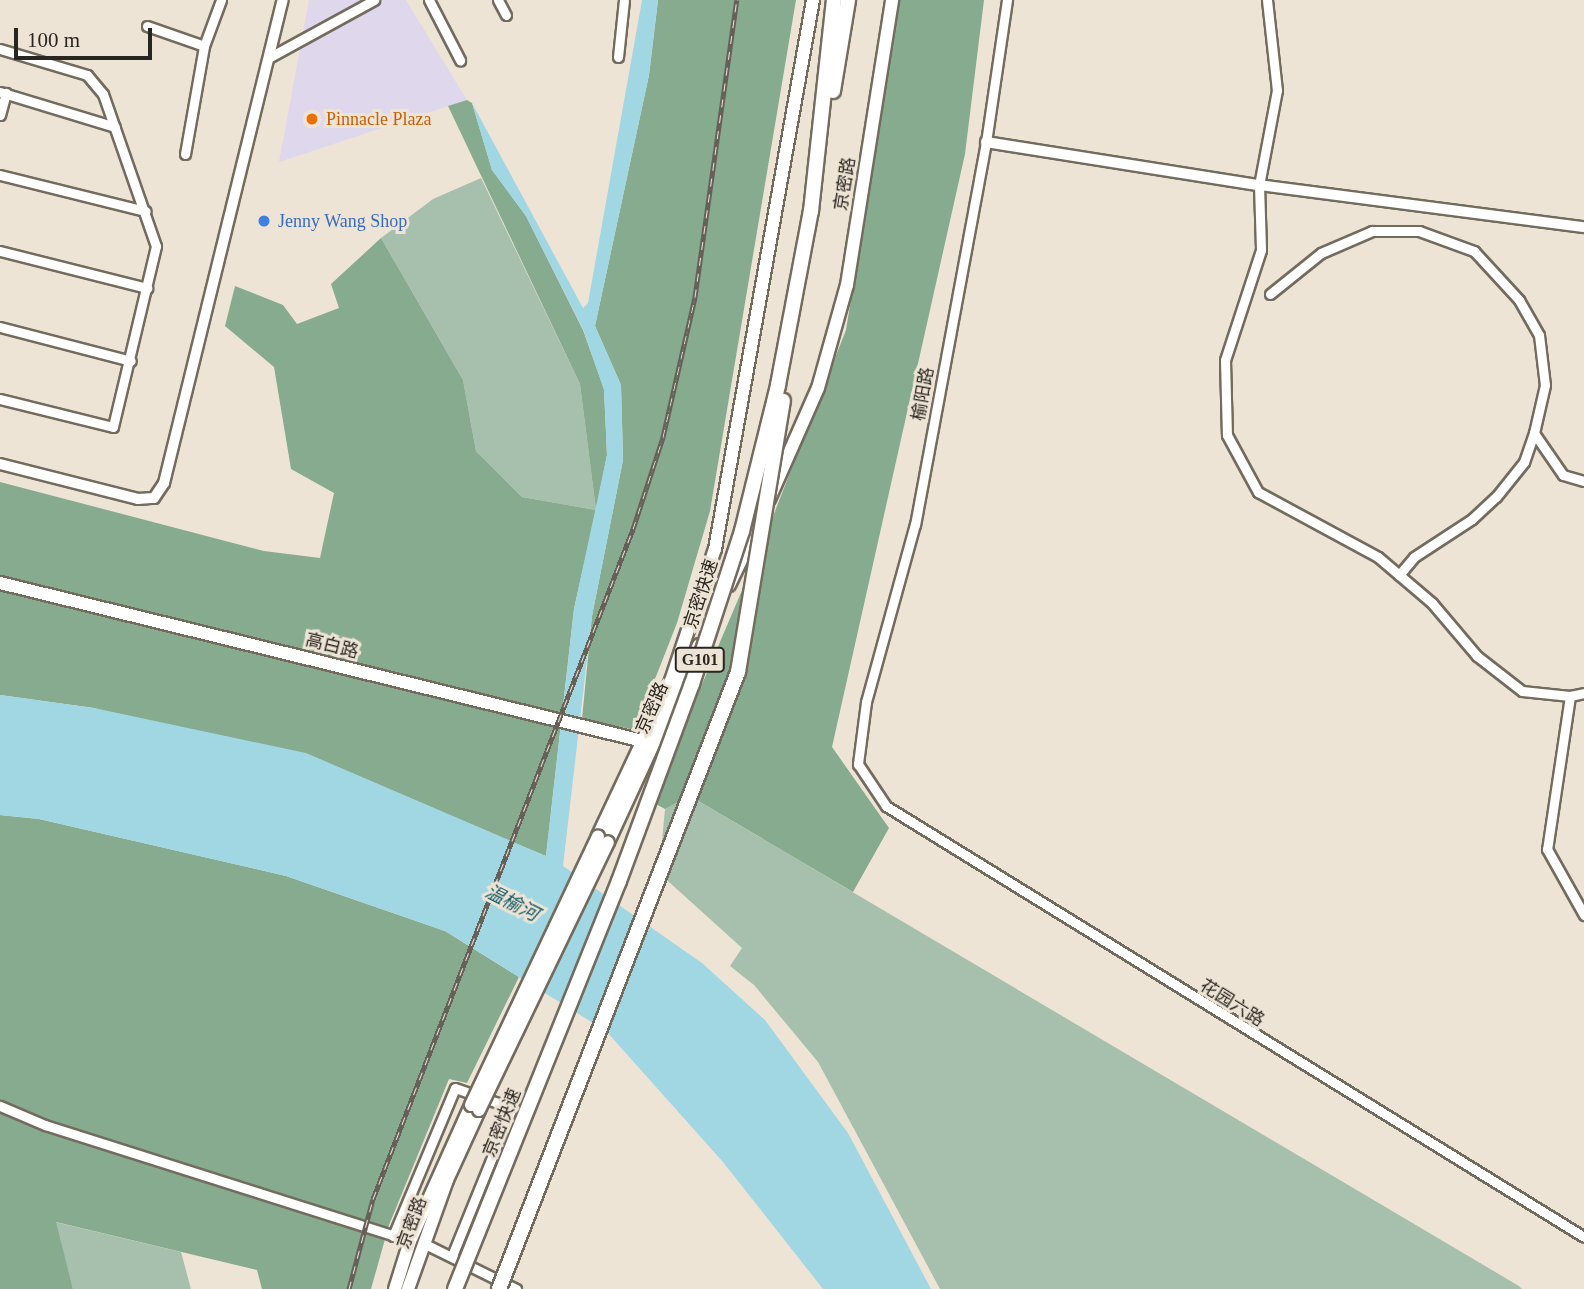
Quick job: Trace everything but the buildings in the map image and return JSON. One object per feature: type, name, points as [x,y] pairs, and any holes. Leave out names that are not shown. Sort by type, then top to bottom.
[{"type":"highway","name":"京密快速","points":[[455,1289],[619,881],[692,684],[742,531],[778,385],[811,211],[834,0]]},
{"type":"highway","name":"G101","points":[[499,1289],[738,672],[848,0]]},
{"type":"main road","name":"京密路","points":[[650,742],[715,550],[813,0]]},
{"type":"main road","name":"京密路","points":[[395,1289],[475,1108],[818,388],[847,285],[892,0]]},
{"type":"main road","name":"高白路","points":[[0,583],[650,742]]},
{"type":"main road","name":"京密路","points":[[408,1289],[416,1242]]},
{"type":"street","points":[[184,154],[204,46],[221,0]]},
{"type":"street","points":[[0,464],[138,499],[154,498],[164,484],[283,0]]},
{"type":"street","points":[[270,57],[374,0]]},
{"type":"street","points":[[429,0],[460,60]]},
{"type":"street","points":[[498,0],[506,15]]},
{"type":"street","points":[[618,57],[624,0]]},
{"type":"street","name":"榆阳路","points":[[870,787],[858,764],[866,702],[915,524],[986,142],[1007,0]]},
{"type":"street","points":[[1267,0],[1277,90],[1259,185],[1261,250],[1225,360],[1227,435],[1258,492],[1378,557],[1432,603],[1477,656],[1522,691],[1570,696],[1584,693]]},
{"type":"street","points":[[147,26],[204,46]]},
{"type":"street","points":[[0,49],[87,75],[103,94],[156,246],[131,361],[113,427],[0,399]]},
{"type":"street","points":[[0,115],[3,93],[115,127]]},
{"type":"street","points":[[986,142],[1259,185],[1584,227]]},
{"type":"street","points":[[0,175],[146,211]]},
{"type":"street","points":[[1270,294],[1321,253],[1372,231],[1419,231],[1474,251],[1519,300],[1539,335],[1545,385],[1524,462],[1496,497],[1472,519],[1414,557],[1399,575]]},
{"type":"street","points":[[0,251],[147,288]]},
{"type":"street","points":[[0,327],[131,361]]},
{"type":"street","points":[[1534,433],[1563,475],[1584,481]]},
{"type":"street","points":[[1570,696],[1546,849],[1584,915]]},
{"type":"street","name":"花园六路","points":[[870,787],[886,806],[1584,1237]]},
{"type":"street","points":[[393,1236],[455,1088],[512,1108],[452,1256]]},
{"type":"street","points":[[0,1105],[45,1125],[416,1242],[452,1256],[516,1289]]},
{"type":"shaded area","points":[[309,0],[406,0],[467,100],[279,162]]},
{"type":"green space","points":[[658,0],[796,0],[710,511],[677,623],[635,730],[582,719],[592,616],[623,460],[621,385],[595,326],[649,75]]},
{"type":"green space","points":[[900,0],[984,0],[965,154],[832,747],[889,828],[853,892],[690,796],[665,809],[652,802],[768,529],[846,330]]},
{"type":"green space","points":[[467,100],[472,103],[492,170],[526,216],[583,330],[604,389],[607,455],[596,510],[580,384],[448,106]]},
{"type":"green space","points":[[481,178],[580,384],[596,510],[522,497],[476,451],[463,380],[381,238],[433,199]]},
{"type":"green space","points":[[381,238],[463,380],[476,451],[522,497],[596,510],[574,609],[546,856],[434,810],[94,708],[0,695],[0,482],[264,551],[320,558],[334,493],[291,469],[274,367],[225,326],[235,286],[283,305],[297,324],[339,308],[331,284]]},
{"type":"green space","points":[[690,796],[1522,1289],[940,1289],[818,1062],[754,985],[730,966],[742,948],[659,873],[665,809]]},
{"type":"green space","points":[[0,815],[39,819],[286,876],[445,931],[519,977],[467,1083],[449,1079],[389,1225],[371,1289],[262,1289],[257,1270],[56,1222],[73,1289],[0,1289]]},
{"type":"green space","points":[[55,1222],[181,1252],[191,1289],[73,1289]]},
{"type":"water","name":"温榆河","points":[[642,0],[658,0],[649,75],[595,326],[621,385],[623,460],[592,616],[563,866],[702,963],[765,1020],[848,1133],[931,1289],[823,1289],[723,1162],[606,1031],[445,931],[286,876],[39,819],[0,815],[0,695],[94,708],[306,753],[546,856],[574,609],[607,455],[604,390],[583,329],[526,216],[492,170],[472,103],[583,308],[588,303]]},
{"type":"railway","points":[[349,1289],[373,1199],[633,529],[663,437],[695,297],[737,0]]},
{"type":"place","name":"Pinnacle Plaza","points":[[312,119]]},
{"type":"place","name":"Jenny Wang Shop","points":[[264,221]]}]
